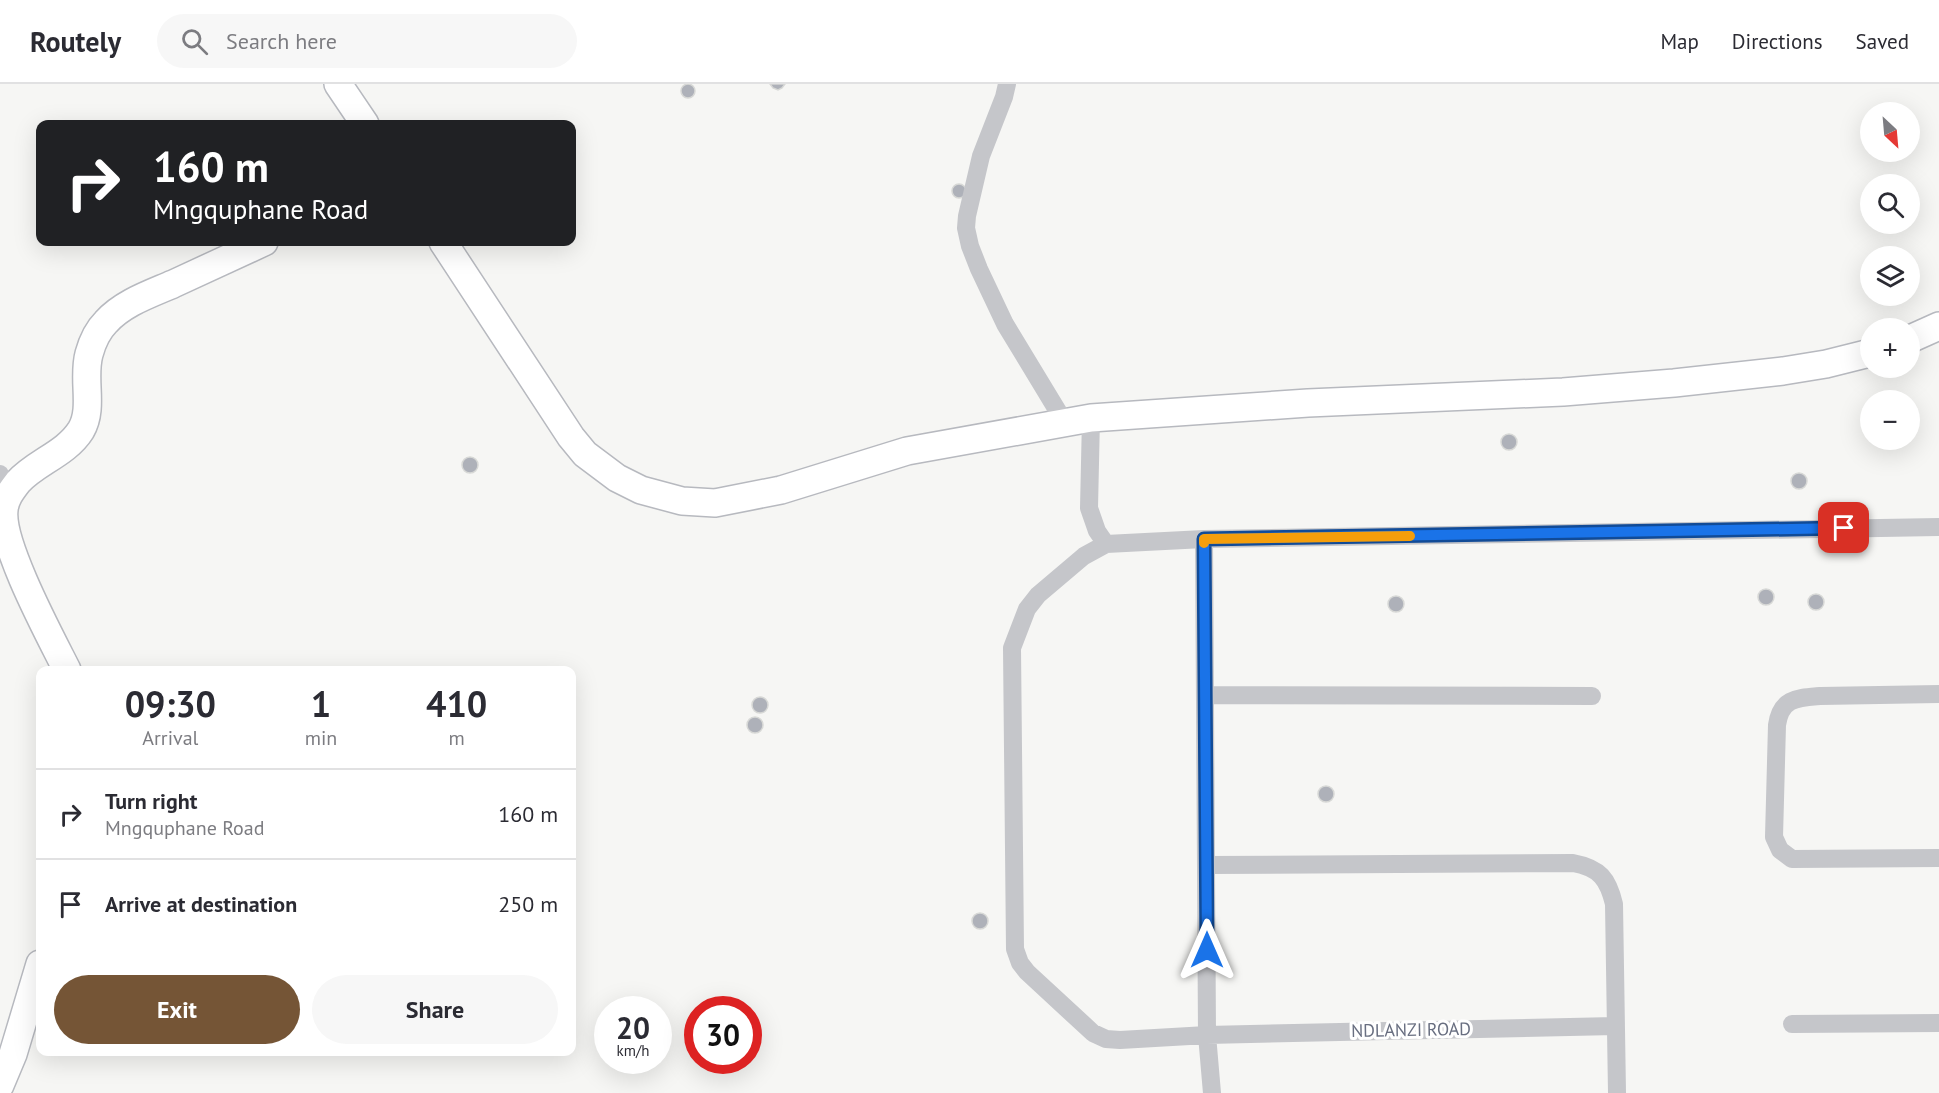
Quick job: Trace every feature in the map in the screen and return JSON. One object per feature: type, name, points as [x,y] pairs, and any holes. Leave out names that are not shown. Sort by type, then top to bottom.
[{"type":"street","points":[[338,84],[362,120]]},
{"type":"street","points":[[1007,84],[981,156],[966,228],[979,269],[1005,324],[1065,423]]},
{"type":"street","points":[[65,666],[41,618],[6,531],[4,484],[20,480],[65,447],[80,431],[87,413],[89,354],[95,338],[106,322],[134,302],[255,246]]},
{"type":"street","points":[[446,246],[571,437],[585,454],[617,478],[641,490],[682,501],[715,503],[781,490],[907,451],[1091,418],[1308,403],[1563,392],[1674,383],[1804,367],[1860,355]]},
{"type":"street","points":[[1920,335],[1939,327]]},
{"type":"street","points":[[1091,418],[1089,508],[1097,531],[1106,544],[1204,539],[1939,527]]},
{"type":"street","points":[[1204,539],[1207,1035],[1212,1093]]},
{"type":"street","name":"NDLANZI ROAD","points":[[1106,544],[1084,556],[1032,603],[1023,618],[1012,648],[1015,940],[1017,956],[1027,972],[1093,1033],[1120,1040],[1207,1035],[1616,1026]]},
{"type":"street","points":[[1939,694],[1820,696],[1787,703],[1779,716],[1774,837],[1780,850],[1792,859],[1939,858]]},
{"type":"street","points":[[1206,695],[1592,696]]},
{"type":"street","points":[[1207,865],[1573,863],[1585,865],[1600,874],[1606,882],[1611,890],[1614,904],[1617,1093]]},
{"type":"street","points":[[0,1085],[13,1054],[36,977]]},
{"type":"street","points":[[1792,1024],[1939,1023]]},
{"type":"building","points":[[685,84],[691,84],[695,91],[691,98],[685,98],[681,94],[681,88]]},
{"type":"building","points":[[770,84],[785,84],[778,90]]},
{"type":"building","points":[[956,184],[962,184],[966,191],[962,198],[956,198],[952,194],[952,188]]},
{"type":"building","points":[[1509,434],[1517,442],[1509,450],[1501,442]]},
{"type":"building","points":[[470,457],[478,465],[470,473],[462,465]]},
{"type":"building","points":[[1799,473],[1807,481],[1799,489],[1791,481]]},
{"type":"building","points":[[1766,589],[1774,597],[1766,605],[1758,597]]},
{"type":"building","points":[[1816,594],[1824,602],[1816,610],[1808,602]]},
{"type":"building","points":[[1396,596],[1404,604],[1396,612],[1388,604]]},
{"type":"building","points":[[760,697],[768,705],[760,713],[752,705]]},
{"type":"building","points":[[755,717],[763,725],[755,733],[747,725]]},
{"type":"building","points":[[1326,786],[1334,794],[1326,802],[1318,794]]},
{"type":"building","points":[[980,913],[988,921],[980,929],[972,921]]},
{"type":"slow traffic","points":[[1204,543],[1204,539],[1410,536]]},
{"type":"route","points":[[1207,950],[1204,539],[1844,528]]}]
